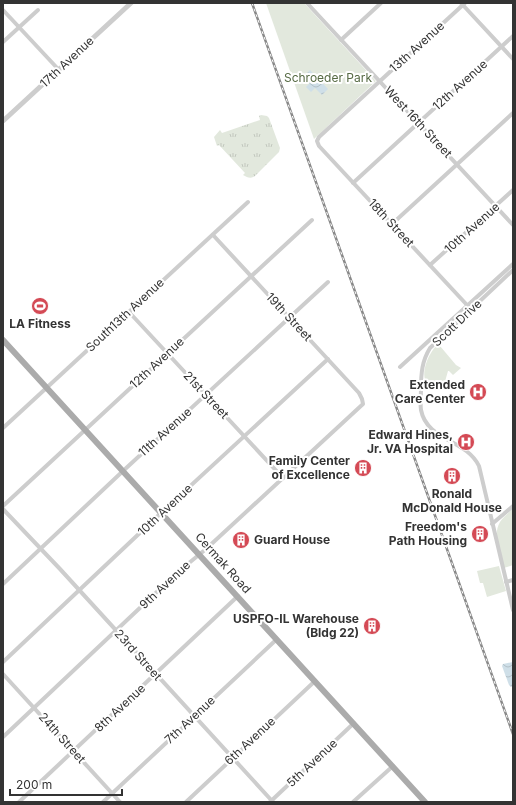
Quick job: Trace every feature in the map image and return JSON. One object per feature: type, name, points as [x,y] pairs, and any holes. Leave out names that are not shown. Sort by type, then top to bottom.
[{"type":"main road","name":"Cermak Road","points":[[3,340],[425,802]]},
{"type":"street","name":"17th Avenue","points":[[3,121],[131,3]]},
{"type":"street","name":"West 16th Street","points":[[306,3],[513,225]]},
{"type":"street","points":[[341,40],[381,3]]},
{"type":"street","points":[[463,4],[513,59]]},
{"type":"street","name":"13th Avenue","points":[[317,141],[463,4]]},
{"type":"street","points":[[3,10],[59,70]]},
{"type":"street","points":[[3,42],[38,10]]},
{"type":"street","name":"12th Avenue","points":[[353,183],[513,36]]},
{"type":"street","points":[[392,224],[513,113]]},
{"type":"street","name":"18th Street","points":[[317,141],[319,146],[467,305]]},
{"type":"street","name":"10th Avenue","points":[[430,265],[513,190]]},
{"type":"street","name":"South13th Avenue","points":[[3,428],[248,202]]},
{"type":"street","name":"12th Avenue","points":[[3,507],[85,429],[312,220]]},
{"type":"street","name":"19th Street","points":[[213,234],[359,393],[363,402]]},
{"type":"street","points":[[400,367],[513,264]]},
{"type":"street","name":"Scott Drive","points":[[513,270],[430,348],[423,361],[420,403],[423,417],[434,431],[465,449],[477,462],[481,471],[513,610]]},
{"type":"street","name":"11th Avenue","points":[[3,584],[328,282]]},
{"type":"street","name":"21st Street","points":[[129,312],[283,478]]},
{"type":"street","name":"10th Avenue","points":[[3,662],[78,590],[328,359]]},
{"type":"street","name":"9th Avenue","points":[[3,738],[199,554],[359,408],[363,402]]},
{"type":"street","points":[[492,524],[513,506]]},
{"type":"street","name":"23rd Street","points":[[3,507],[233,758],[271,802]]},
{"type":"street","points":[[506,582],[513,580]]},
{"type":"street","name":"8th Avenue","points":[[19,802],[238,596]]},
{"type":"street","name":"7th Avenue","points":[[102,802],[277,639]]},
{"type":"street","name":"24th Street","points":[[3,674],[120,802]]},
{"type":"street","name":"6th Avenue","points":[[186,802],[315,681]]},
{"type":"street","name":"5th Avenue","points":[[271,802],[354,723]]},
{"type":"street","points":[[353,802],[393,766]]},
{"type":"green space","name":"Schroeder Park","points":[[266,3],[304,3],[376,81],[314,139]]},
{"type":"green space","points":[[261,115],[269,118],[280,148],[279,152],[256,175],[251,178],[243,175],[245,173],[219,145],[217,146],[214,137],[220,130],[222,133],[260,120],[259,116]]},
{"type":"green space","points":[[436,346],[440,346],[456,365],[461,368],[453,375],[448,371],[444,385],[427,384],[425,380],[424,375],[426,364],[430,354]]},
{"type":"green space","points":[[513,508],[513,565],[504,568],[498,545],[497,533],[500,522]]},
{"type":"green space","points":[[499,566],[506,591],[487,597],[483,583],[480,583],[477,571]]},
{"type":"water","points":[[310,70],[328,89],[322,95],[315,88],[311,92],[306,87],[310,83],[304,76]]},
{"type":"water","points":[[513,662],[513,686],[511,687],[502,666],[503,664]]},
{"type":"railway","points":[[252,3],[513,734]]},
{"type":"place","name":"LA Fitness","points":[[40,306]]},
{"type":"place","name":"Extended Care Center","points":[[478,392]]},
{"type":"place","name":"Edward Hines, Jr. VA Hospital","points":[[466,442]]},
{"type":"place","name":"Family Center of Excellence","points":[[363,468]]},
{"type":"place","name":"Ronald McDonald House","points":[[452,476]]},
{"type":"place","name":"Freedom's Path Housing","points":[[480,534]]},
{"type":"place","name":"Guard House","points":[[241,540]]},
{"type":"place","name":"USPFO-IL Warehouse (Bldg 22)","points":[[372,626]]}]
